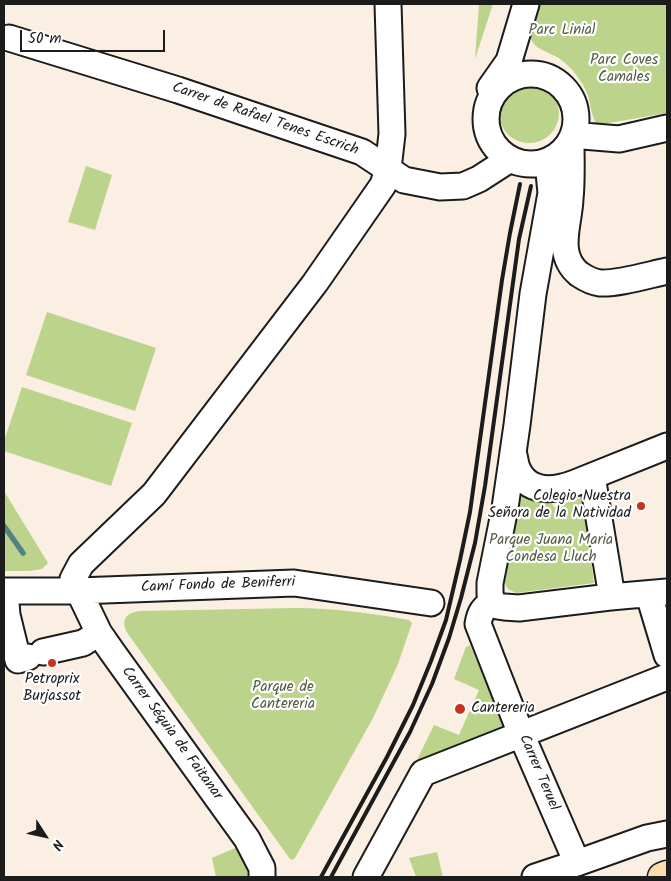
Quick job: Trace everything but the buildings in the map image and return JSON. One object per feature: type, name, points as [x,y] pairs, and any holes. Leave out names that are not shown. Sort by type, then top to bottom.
[{"type":"highway","points":[[662,877],[667,875]]},
{"type":"street","points":[[78,591],[73,579],[81,564],[154,494],[315,284],[383,186],[388,168],[392,134],[388,4]]},
{"type":"street","points":[[526,4],[509,60],[488,93],[486,129],[501,151],[517,163],[533,165],[548,162],[562,153],[572,139],[583,136],[619,139],[667,128]]},
{"type":"street","name":"Carrer de Rafael Tenes Escrich","points":[[9,38],[178,90],[362,152],[404,180],[440,187],[463,186],[479,179],[488,158],[501,151]]},
{"type":"street","points":[[486,113],[490,100],[498,88],[509,79],[523,74],[537,74],[551,78],[563,86],[571,98],[576,111],[576,125],[572,139],[570,200],[564,240],[566,256],[572,268],[586,279],[599,283],[620,281],[667,271]]},
{"type":"street","points":[[548,162],[551,193],[533,294],[505,508],[490,583],[490,594],[492,601],[497,606],[519,608],[612,597],[658,594],[666,652]]},
{"type":"street","points":[[513,452],[517,468],[521,476],[528,483],[541,489],[552,489],[564,487],[667,446]]},
{"type":"street","points":[[592,476],[612,597]]},
{"type":"street","name":"Camí Fondo de Beniferri","points":[[5,591],[78,591],[294,583],[431,603]]},
{"type":"street","points":[[5,591],[7,615],[18,660],[83,643],[99,633]]},
{"type":"street","name":"Carrer Séquia de Faitanar","points":[[78,591],[99,633],[112,653],[247,839],[262,868],[262,877]]},
{"type":"street","name":"Carrer Teruel","points":[[492,601],[479,616],[478,624],[521,734],[577,863]]},
{"type":"street","points":[[666,652],[664,639],[667,625]]},
{"type":"street","points":[[366,877],[423,773],[667,677]]},
{"type":"street","points":[[535,877],[647,838],[667,834]]},
{"type":"green space","points":[[479,4],[493,4],[475,59]]},
{"type":"green space","name":"Parc Coves Camales","points":[[539,4],[667,4],[667,113],[597,125],[586,91],[575,74],[560,59],[535,45],[532,41],[530,29]]},
{"type":"green space","points":[[529,83],[541,85],[554,96],[559,113],[557,125],[546,138],[529,143],[517,141],[504,130],[499,113],[501,101],[512,88]]},
{"type":"green space","points":[[86,166],[112,175],[95,230],[68,222]]},
{"type":"green space","points":[[47,312],[156,348],[135,411],[26,375]]},
{"type":"green space","points":[[22,387],[132,423],[111,486],[4,451],[4,441]]},
{"type":"green space","points":[[4,491],[48,563],[42,569],[4,571]]},
{"type":"green space","name":"Parque Juana Maria Condesa Lluch","points":[[523,491],[549,498],[554,507],[583,497],[594,583],[516,593],[508,589],[504,582]]},
{"type":"green space","name":"Parque de Cantereria","points":[[295,608],[367,613],[409,620],[412,623],[398,664],[373,718],[295,858],[292,860],[128,634],[124,622],[125,618],[140,611]]},
{"type":"green space","points":[[470,645],[503,726],[501,729],[415,764],[434,725],[459,735],[479,690],[454,679],[466,647]]},
{"type":"green space","points":[[235,848],[246,864],[248,877],[216,877],[212,858]]},
{"type":"green space","points":[[437,852],[443,877],[416,877],[409,858]]},
{"type":"waterway","points":[[4,526],[23,553]]},
{"type":"railway","points":[[321,877],[387,757],[413,705],[446,620],[470,512],[502,280],[520,184]]},
{"type":"railway","points":[[331,877],[410,732],[432,684],[461,598],[475,543],[485,486],[519,239],[531,186]]},
{"type":"place","name":"Colegio Nuestra Señora de la Natividad","points":[[641,506]]},
{"type":"place","name":"Petroprix Burjassot","points":[[52,663]]},
{"type":"place","name":"Cantereria","points":[[460,709]]},
{"type":"park label","name":"Parc Linial","points":[[562,31]]}]
